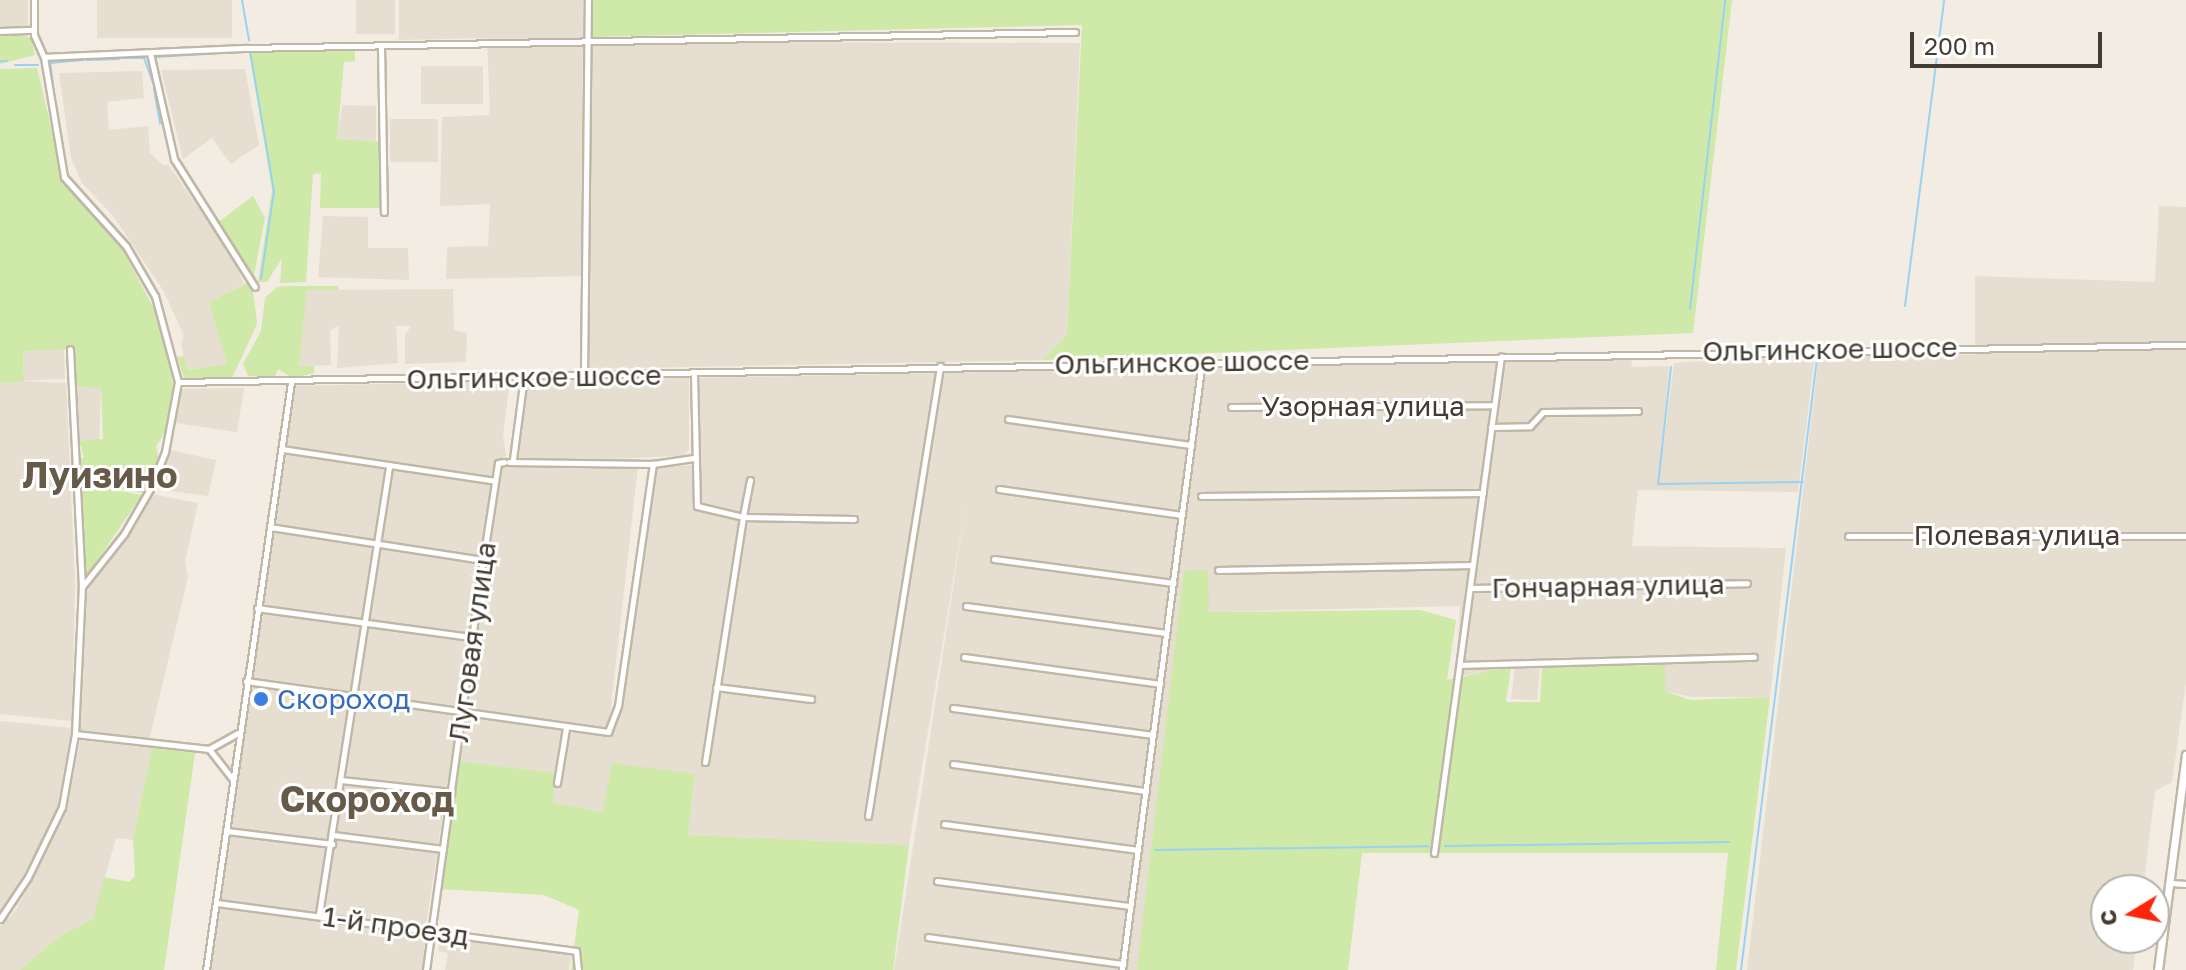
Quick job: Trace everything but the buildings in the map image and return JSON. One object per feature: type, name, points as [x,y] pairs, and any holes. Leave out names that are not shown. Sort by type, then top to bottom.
[{"type":"street","points":[[34,0],[34,30],[44,57],[64,177],[126,246],[155,296],[178,382],[165,452],[150,489],[124,534],[82,587]]},
{"type":"street","points":[[584,376],[584,44],[588,0]]},
{"type":"street","points":[[0,31],[34,30]]},
{"type":"street","points":[[44,57],[381,46],[1075,32]]},
{"type":"street","points":[[381,46],[384,212]]},
{"type":"street","points":[[150,53],[174,159],[255,287]]},
{"type":"street","name":"Ольгинское шоссе","points":[[178,382],[2186,345]]},
{"type":"street","points":[[0,919],[28,877],[62,807],[75,734],[82,587],[70,349]]},
{"type":"street","points":[[1434,853],[1501,356]]},
{"type":"street","points":[[928,937],[1123,967],[1202,361]]},
{"type":"street","points":[[868,816],[940,366]]},
{"type":"street","points":[[694,374],[697,506],[743,517],[854,519]]},
{"type":"street","name":"Луговая улица","points":[[426,970],[495,481],[498,463],[515,458],[524,377]]},
{"type":"street","points":[[206,970],[291,382]]},
{"type":"street","name":"Узорная улица","points":[[1231,407],[1494,405]]},
{"type":"street","points":[[1491,427],[1530,426],[1543,412],[1638,411]]},
{"type":"street","points":[[1008,419],[1191,445]]},
{"type":"street","points":[[282,449],[495,481]]},
{"type":"street","points":[[507,462],[653,464],[694,458]]},
{"type":"street","points":[[246,681],[603,733],[613,727],[618,706],[653,464]]},
{"type":"street","points":[[319,914],[389,465]]},
{"type":"street","points":[[705,762],[750,480]]},
{"type":"street","points":[[999,489],[1182,515]]},
{"type":"street","points":[[1201,496],[1483,493]]},
{"type":"street","points":[[270,527],[483,560]]},
{"type":"street","name":"Полевая улица","points":[[1848,536],[2186,536]]},
{"type":"street","points":[[994,559],[1173,583]]},
{"type":"street","points":[[1218,570],[1473,565]]},
{"type":"street","name":"Гончарная улица","points":[[1470,588],[1747,583]]},
{"type":"street","points":[[966,606],[1166,633]]},
{"type":"street","points":[[257,608],[365,620],[472,637]]},
{"type":"street","points":[[964,657],[1160,684]]},
{"type":"street","points":[[1460,665],[1754,657]]},
{"type":"street","points":[[716,687],[811,699]]},
{"type":"street","points":[[953,708],[1153,735]]},
{"type":"street","points":[[557,783],[566,728]]},
{"type":"street","points":[[75,734],[209,749],[239,733]]},
{"type":"street","points":[[209,749],[233,780]]},
{"type":"street","points":[[2186,755],[2170,883],[2186,884]]},
{"type":"street","points":[[953,764],[1146,791]]},
{"type":"street","points":[[341,780],[451,792]]},
{"type":"street","points":[[944,824],[1138,850]]},
{"type":"street","points":[[227,831],[332,844]]},
{"type":"street","points":[[333,835],[443,849]]},
{"type":"street","points":[[937,881],[1131,906]]},
{"type":"street","name":"1-й проезд","points":[[217,903],[319,914],[576,951],[578,970]]},
{"type":"shaded area","points":[[0,0],[28,0],[28,41],[0,41]]},
{"type":"shaded area","points":[[97,0],[232,0],[232,38],[97,38]]},
{"type":"shaded area","points":[[356,0],[395,0],[395,34],[356,34]]},
{"type":"shaded area","points":[[399,0],[588,0],[583,42],[1080,43],[1067,334],[1043,360],[584,369],[583,276],[446,279],[447,247],[488,246],[490,204],[440,206],[442,117],[490,115],[487,38],[399,40]]},
{"type":"shaded area","points":[[421,66],[483,66],[483,104],[421,104]]},
{"type":"shaded area","points":[[245,69],[259,145],[231,164],[212,138],[183,159],[161,70]]},
{"type":"shaded area","points":[[142,71],[144,98],[107,102],[109,130],[148,126],[150,153],[164,166],[168,164],[233,257],[244,284],[209,302],[227,364],[186,370],[181,343],[184,336],[163,290],[114,217],[82,183],[71,158],[59,73]]},
{"type":"shaded area","points":[[342,105],[376,106],[376,142],[337,139]]},
{"type":"shaded area","points":[[390,119],[438,119],[438,162],[390,162]]},
{"type":"shaded area","points":[[2159,206],[2186,207],[2186,683],[2172,782],[2155,791],[2145,874],[2090,874],[2090,954],[2135,954],[2133,970],[1747,970],[1819,354],[1975,355],[1975,276],[2155,282]]},
{"type":"shaded area","points":[[323,216],[368,217],[368,248],[408,248],[409,280],[318,277]]},
{"type":"shaded area","points":[[453,289],[454,330],[467,333],[466,362],[405,364],[405,335],[411,326],[396,326],[398,363],[337,368],[339,325],[330,330],[331,365],[299,366],[307,290]]},
{"type":"shaded area","points":[[64,349],[65,379],[24,380],[23,350]]},
{"type":"shaded area","points":[[1815,354],[1798,492],[1638,490],[1632,546],[1786,548],[1770,697],[1692,697],[1665,691],[1665,656],[1541,658],[1537,700],[1511,699],[1515,666],[1455,677],[1460,606],[1208,612],[1137,970],[894,970],[967,497],[909,845],[688,835],[695,775],[604,812],[552,803],[555,773],[457,761],[464,714],[602,736],[615,729],[651,478],[657,467],[697,465],[698,378],[1631,358],[1632,367],[1669,366],[1662,457],[1674,363]]},
{"type":"shaded area","points":[[689,378],[689,450],[683,456],[527,462],[519,457],[527,380]]},
{"type":"shaded area","points":[[23,381],[66,383],[75,582],[72,721],[0,714],[0,384]]},
{"type":"shaded area","name":"Скороход","points":[[510,381],[503,436],[507,461],[526,468],[638,467],[609,724],[602,729],[459,707],[425,932],[434,934],[428,970],[209,970],[293,386]]},
{"type":"shaded area","points":[[75,386],[101,387],[99,442],[73,441]]},
{"type":"shaded area","points":[[244,388],[237,432],[176,423],[181,389]]},
{"type":"shaded area","points":[[170,450],[216,460],[208,496],[156,489]]},
{"type":"shaded area","points":[[151,494],[198,503],[185,562],[188,577],[149,741],[80,733],[85,595]]},
{"type":"shaded area","points":[[0,721],[72,728],[56,816],[0,918]]},
{"type":"shaded area","points":[[80,740],[152,748],[133,840],[116,838],[93,919],[61,935],[20,970],[0,970],[0,927],[16,910],[67,810]]},
{"type":"shaded area","points":[[442,933],[572,951],[569,970],[445,970],[448,953],[438,951]]},
{"type":"green space","points":[[590,0],[1732,0],[1693,333],[1043,360],[1067,334],[1082,25],[588,37]]},
{"type":"green space","points":[[6,34],[31,38],[35,55],[0,64],[0,39]]},
{"type":"green space","points":[[355,49],[355,61],[344,62],[337,139],[381,142],[381,208],[320,208],[321,173],[313,174],[306,282],[280,283],[282,258],[267,282],[258,282],[272,190],[249,51]]},
{"type":"green space","points":[[37,68],[65,185],[120,245],[163,326],[173,386],[167,428],[156,447],[159,459],[143,493],[79,481],[78,460],[84,457],[79,441],[103,439],[101,388],[75,386],[71,349],[23,351],[24,381],[0,384],[0,69]]},
{"type":"green space","points":[[253,196],[265,218],[253,280],[217,223]]},
{"type":"green space","points":[[247,283],[253,290],[257,324],[232,378],[184,378],[177,357],[184,356],[187,370],[227,364],[209,302]]},
{"type":"green space","points":[[338,286],[339,290],[307,290],[299,366],[314,366],[314,373],[293,378],[278,369],[275,377],[248,376],[243,364],[261,331],[265,298],[277,287]]},
{"type":"green space","points":[[79,483],[142,495],[85,578],[84,577]]},
{"type":"green space","points":[[1208,570],[1209,612],[1420,610],[1456,620],[1447,680],[1511,666],[1506,702],[1540,702],[1542,667],[1665,665],[1665,691],[1690,700],[1770,697],[1736,970],[1716,970],[1728,853],[1362,853],[1348,970],[1137,970],[1184,571]]},
{"type":"green space","points":[[152,748],[195,753],[164,970],[20,970],[61,935],[93,919],[104,877],[129,882],[135,876],[133,840]]},
{"type":"green space","points":[[457,761],[556,773],[553,803],[603,812],[612,763],[695,774],[688,835],[909,845],[893,970],[571,970],[579,910],[544,895],[438,889]]},
{"type":"waterway","points":[[242,0],[249,40]]},
{"type":"waterway","points":[[1690,309],[1725,0]]},
{"type":"waterway","points":[[1905,306],[1944,0]]},
{"type":"waterway","points":[[250,51],[274,191],[261,279]]},
{"type":"waterway","points":[[215,53],[242,52]]},
{"type":"waterway","points":[[155,57],[206,54]]},
{"type":"waterway","points":[[125,58],[144,58],[153,83]]},
{"type":"waterway","points":[[87,60],[119,59]]},
{"type":"waterway","points":[[53,86],[50,63],[83,60]]},
{"type":"waterway","points":[[0,61],[7,61]]},
{"type":"waterway","points":[[15,65],[38,65]]},
{"type":"waterway","points":[[154,89],[160,123]]},
{"type":"waterway","points":[[54,97],[56,107]]},
{"type":"waterway","points":[[59,128],[61,143]]},
{"type":"waterway","points":[[1741,970],[1817,359]]},
{"type":"waterway","points":[[1671,367],[1658,484],[1803,482]]},
{"type":"waterway","points":[[1445,846],[1729,842]]},
{"type":"waterway","points":[[1155,850],[1429,846]]},
{"type":"place","name":"Скороход","points":[[261,699]]},
{"type":"district","name":"Луизино","points":[[100,475]]},
{"type":"district","name":"Скороход","points":[[367,799]]}]
